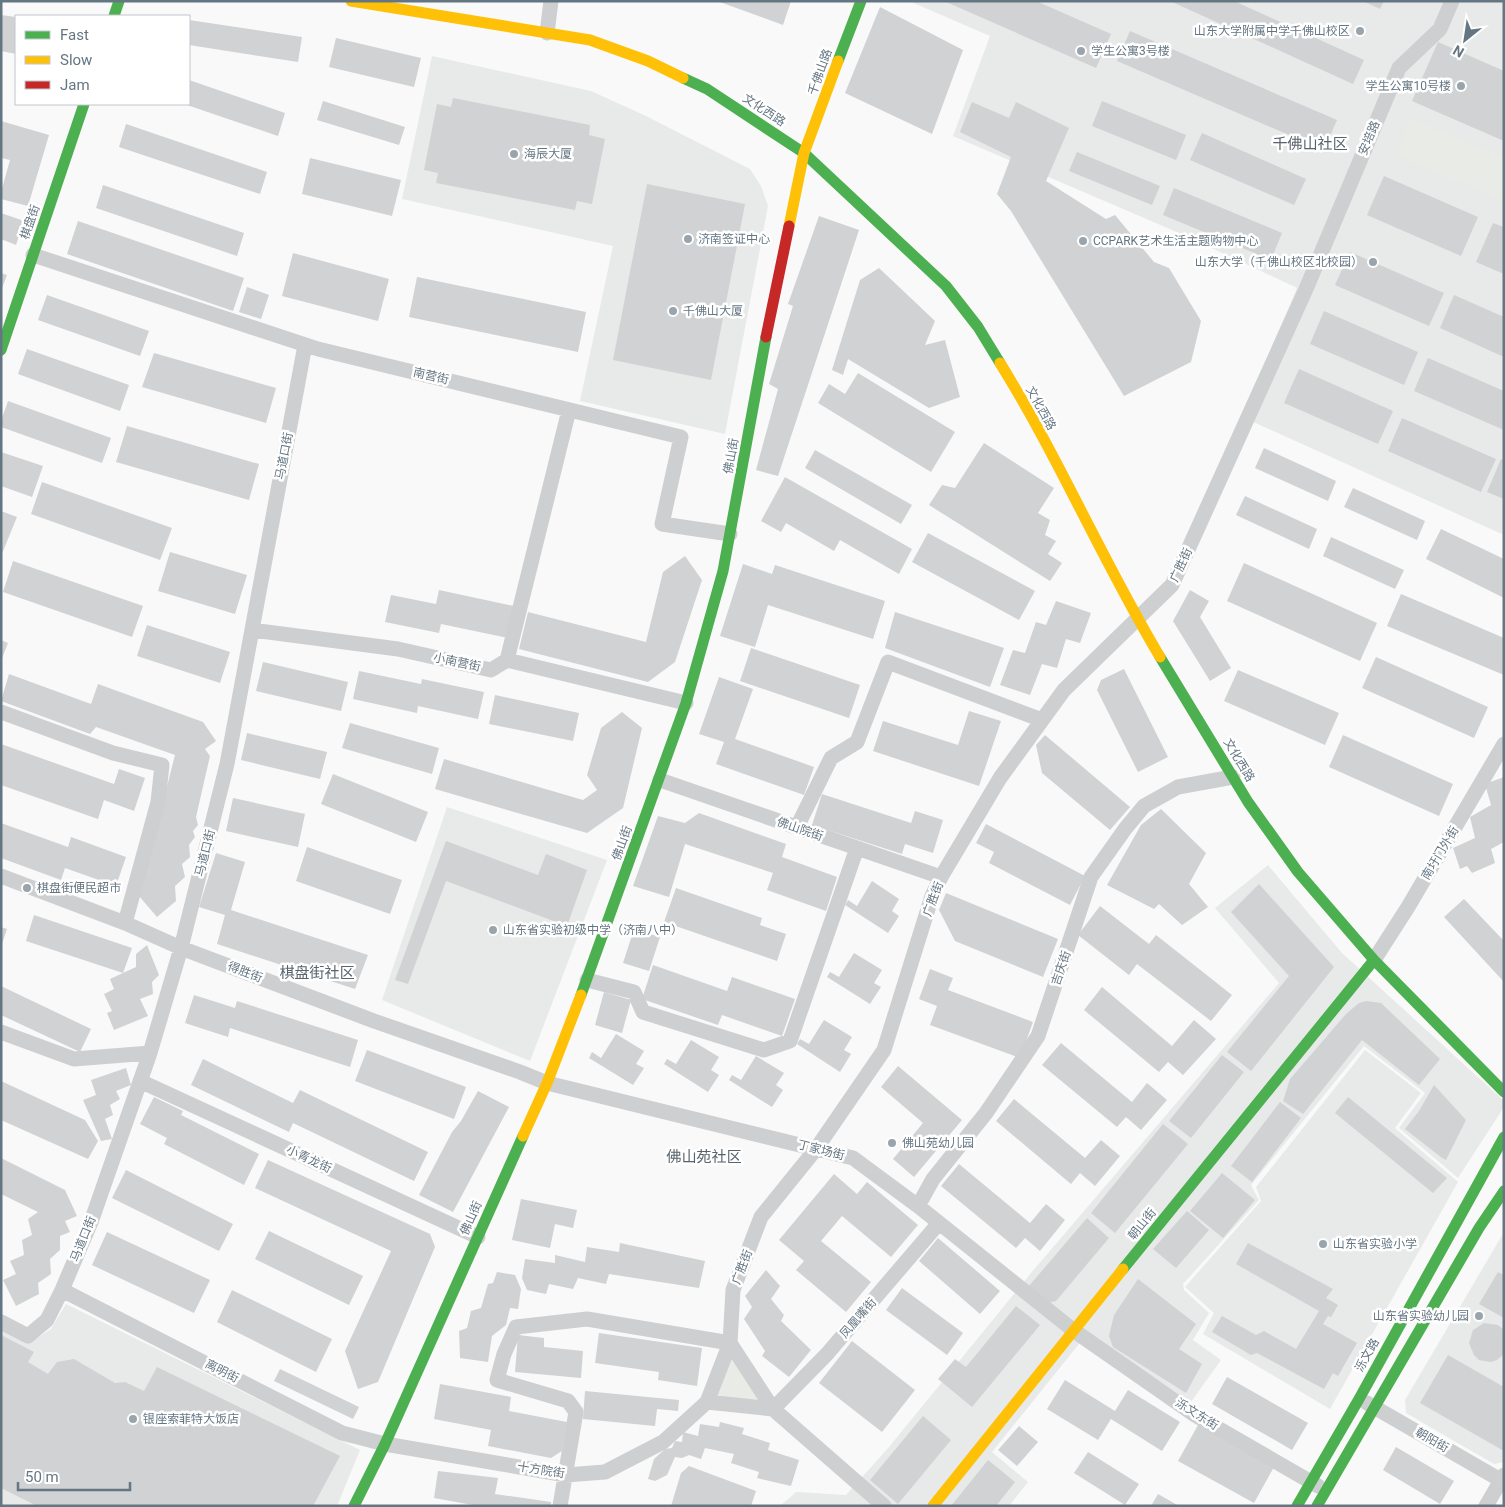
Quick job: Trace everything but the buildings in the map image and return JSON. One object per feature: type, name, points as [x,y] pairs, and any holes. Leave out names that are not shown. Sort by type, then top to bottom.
[{"type":"main road","points":[[114,15],[119,1]]},
{"type":"main road","name":"文化西路","points":[[351,1],[590,40],[648,61],[707,89],[804,153],[946,286],[978,327],[1005,371],[1053,457],[1138,620],[1248,802],[1298,872],[1374,960],[1504,1092]]},
{"type":"main road","name":"千佛山路","points":[[804,153],[861,1]]},
{"type":"main road","name":"棋盘街","points":[[1,350],[84,105]]},
{"type":"main road","name":"佛山街","points":[[354,1506],[385,1444],[547,1083],[587,980],[686,703],[723,572],[772,305],[804,153]]},
{"type":"main road","name":"朝山街","points":[[933,1506],[1073,1330],[1374,960]]},
{"type":"main road","name":"泺文路","points":[[1297,1506],[1504,1137]]},
{"type":"main road","points":[[1317,1506],[1479,1228],[1504,1191]]},
{"type":"street","points":[[547,34],[551,1]]},
{"type":"street","name":"安培路","points":[[1306,289],[1398,68],[1440,29],[1452,1]]},
{"type":"street","name":"南营街","points":[[33,254],[318,349],[681,437],[662,524],[730,534]]},
{"type":"street","name":"广胜街","points":[[730,1343],[733,1290],[761,1217],[816,1149],[884,1050],[932,896],[941,877],[1000,778],[1064,690],[1172,585],[1306,289]]},
{"type":"street","name":"马道口街","points":[[1,1322],[28,1336],[47,1320],[91,1222],[150,1053],[181,948],[227,764],[305,345]]},
{"type":"street","points":[[569,410],[508,660],[686,703]]},
{"type":"street","name":"小南营街","points":[[252,630],[398,649],[491,670],[508,660]]},
{"type":"street","points":[[797,827],[831,758],[857,742],[888,662],[1042,720]]},
{"type":"street","points":[[1,712],[113,753],[162,765],[158,802],[125,923]]},
{"type":"street","name":"南圩门外街","points":[[1374,960],[1408,907],[1504,744]]},
{"type":"street","name":"吉庆街","points":[[918,1206],[933,1178],[986,1113],[1038,1036],[1091,877],[1125,830],[1144,806],[1178,787],[1233,777]]},
{"type":"street","name":"佛山院街","points":[[660,780],[941,877]]},
{"type":"street","points":[[587,980],[634,992],[643,1012],[764,1050],[790,1041],[857,848]]},
{"type":"street","name":"得胜街","points":[[1,876],[125,923],[181,948],[374,1021],[547,1083]]},
{"type":"street","points":[[1,1032],[74,1059],[150,1053]]},
{"type":"street","name":"小青龙街","points":[[140,1081],[478,1237]]},
{"type":"street","name":"丁家场街","points":[[547,1083],[853,1158],[918,1206],[1073,1330]]},
{"type":"street","name":"凤凰嘴街","points":[[773,1409],[827,1354],[939,1223]]},
{"type":"street","name":"离明街","points":[[62,1290],[342,1433],[385,1444]]},
{"type":"street","points":[[560,1506],[576,1412],[568,1401],[497,1380],[504,1354],[516,1327],[586,1319],[730,1343],[773,1409],[884,1506]]},
{"type":"street","name":"泺文东街","points":[[1073,1330],[1195,1415],[1326,1490]]},
{"type":"street","name":"十方院街","points":[[385,1444],[566,1475],[605,1472],[663,1442],[707,1402],[730,1343]]},
{"type":"street","name":"朝阳街","points":[[1359,1398],[1503,1479]]},
{"type":"street","points":[[707,1402],[773,1409]]},
{"type":"street","points":[[1486,1506],[1503,1479]]},
{"type":"shaded area","name":"山东大学（千佛山校区北校园）","points":[[909,1],[1504,1],[1504,535],[1242,417],[1297,288],[1186,236],[953,136],[990,36]]},
{"type":"shaded area","points":[[432,56],[591,91],[646,116],[750,169],[761,186],[768,206],[725,434],[580,401],[613,246],[402,199]]},
{"type":"shaded area","points":[[1411,119],[1504,158],[1504,201],[1395,155]]},
{"type":"shaded area","name":"山东省实验初级中学（济南八中）","points":[[447,807],[607,860],[530,1061],[382,1000]]},
{"type":"shaded area","points":[[1268,865],[1342,953],[1504,1101],[1504,1107],[1458,1178],[1399,1128],[1425,1093],[1364,1046],[1251,1185],[1259,1200],[1183,1284],[1184,1290],[1209,1313],[1193,1340],[1221,1360],[1191,1402],[1087,1334],[992,1452],[1028,1482],[1009,1506],[780,1506],[796,1492],[846,1495],[889,1447],[1031,1273],[1279,983],[1215,908]]},
{"type":"shaded area","name":"山东省实验小学","points":[[1365,1050],[1421,1093],[1395,1128],[1458,1182],[1330,1409],[1203,1334],[1214,1313],[1185,1287],[1261,1201],[1256,1187]]},
{"type":"shaded area","name":"山东省实验幼儿园","points":[[1504,1232],[1504,1462],[1494,1464],[1406,1413],[1405,1400]]},
{"type":"shaded area","points":[[66,1304],[360,1450],[337,1506],[1,1506],[1,1328],[31,1342],[51,1329]]},
{"type":"shaded area","points":[[731,1351],[764,1406],[715,1400]]},
{"type":"traffic: fast","points":[[114,15],[119,1]]},
{"type":"traffic: fast","points":[[838,61],[861,1]]},
{"type":"traffic: fast","points":[[683,78],[707,89],[804,153],[946,286],[978,327],[1000,363]]},
{"type":"traffic: fast","points":[[1,350],[84,105]]},
{"type":"traffic: fast","points":[[581,995],[686,703],[723,571],[766,337]]},
{"type":"traffic: fast","points":[[1160,657],[1248,802],[1298,872],[1374,960],[1504,1092]]},
{"type":"traffic: fast","points":[[1123,1269],[1374,960]]},
{"type":"traffic: fast","points":[[354,1506],[385,1444],[523,1136]]},
{"type":"traffic: fast","points":[[1297,1506],[1359,1399],[1504,1137]]},
{"type":"traffic: fast","points":[[1317,1506],[1479,1228],[1504,1191]]},
{"type":"traffic: slow","points":[[351,1],[590,40],[648,61],[683,78]]},
{"type":"traffic: slow","points":[[789,226],[804,153],[838,61]]},
{"type":"traffic: slow","points":[[1000,363],[1042,436],[1119,584],[1160,657]]},
{"type":"traffic: slow","points":[[523,1136],[547,1083],[581,995]]},
{"type":"traffic: slow","points":[[933,1506],[1123,1269]]},
{"type":"traffic: jam","points":[[766,337],[789,226]]},
{"type":"place","name":"山东大学附属中学千佛山校区","points":[[1360,31]]},
{"type":"place","name":"学生公寓3号楼","points":[[1081,51]]},
{"type":"place","name":"学生公寓10号楼","points":[[1461,86]]},
{"type":"place","name":"海辰大厦","points":[[514,154]]},
{"type":"place","name":"济南签证中心","points":[[688,239]]},
{"type":"place","name":"CCPARK艺术生活主题购物中心","points":[[1083,241]]},
{"type":"place","name":"山东大学（千佛山校区北校园）","points":[[1373,262]]},
{"type":"place","name":"千佛山大厦","points":[[673,311]]},
{"type":"place","name":"棋盘街便民超市","points":[[27,888]]},
{"type":"place","name":"山东省实验初级中学（济南八中）","points":[[493,930]]},
{"type":"place","name":"佛山苑幼儿园","points":[[892,1143]]},
{"type":"place","name":"山东省实验小学","points":[[1323,1244]]},
{"type":"place","name":"山东省实验幼儿园","points":[[1479,1316]]},
{"type":"place","name":"银座索菲特大饭店","points":[[133,1419]]},
{"type":"district","name":"千佛山社区","points":[[1310,144]]},
{"type":"district","name":"棋盘街社区","points":[[317,973]]},
{"type":"district","name":"佛山苑社区","points":[[704,1157]]}]
